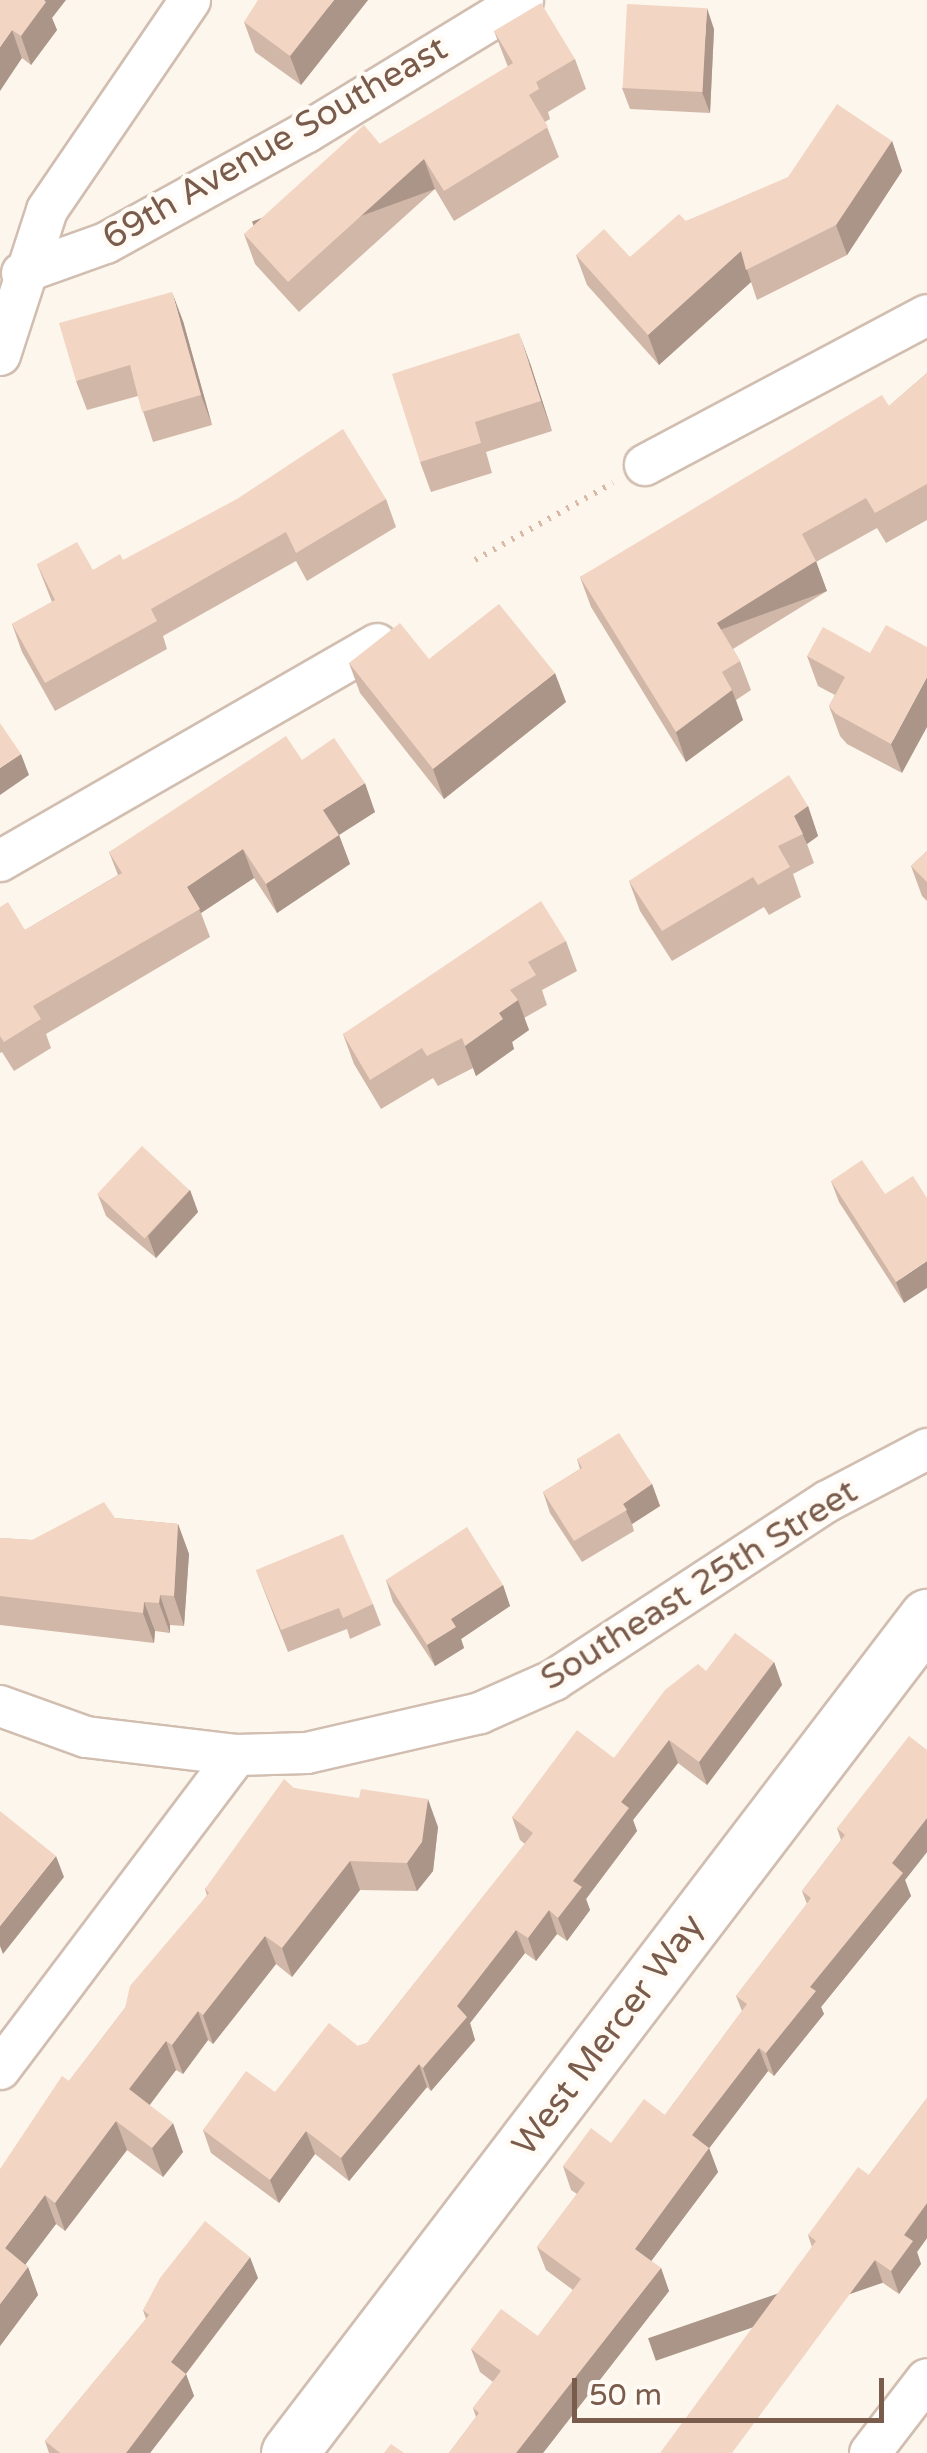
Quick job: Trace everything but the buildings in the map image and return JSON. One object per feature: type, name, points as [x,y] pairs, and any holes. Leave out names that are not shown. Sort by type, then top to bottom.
[{"type":"street","points":[[0,355],[22,274],[47,210],[190,0]]},
{"type":"street","name":"69th Avenue Southeast","points":[[22,274],[106,243],[307,132],[522,0]]},
{"type":"street","points":[[644,465],[927,314]]},
{"type":"street","points":[[0,862],[377,644]]},
{"type":"street","name":"Southeast 25th Street","points":[[0,1706],[86,1737],[236,1755],[308,1752],[408,1733],[525,1694],[828,1501],[927,1449]]},
{"type":"street","name":"West Mercer Way","points":[[289,2453],[927,1617]]},
{"type":"street","points":[[0,2069],[236,1755]]},
{"type":"street","points":[[870,2453],[927,2379]]},
{"type":"path","points":[[476,560],[644,465]]}]
